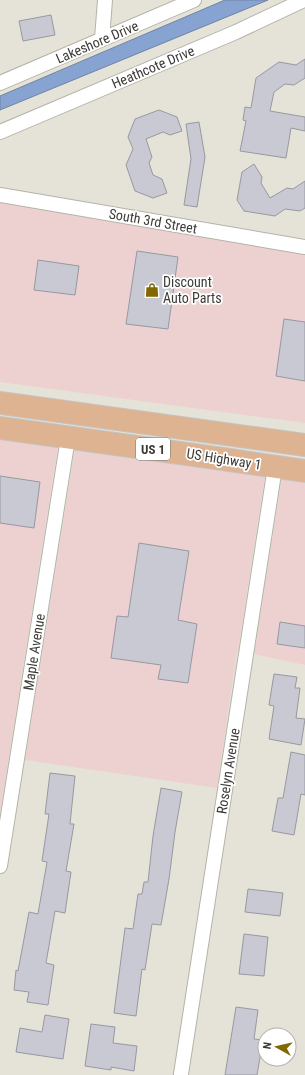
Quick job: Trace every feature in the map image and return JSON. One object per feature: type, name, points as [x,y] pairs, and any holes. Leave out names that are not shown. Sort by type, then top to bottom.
[{"type":"main road","name":"US Highway 1","points":[[0,403],[305,446]]},
{"type":"main road","name":"US Highway 1","points":[[0,428],[305,471]]},
{"type":"street","points":[[102,40],[105,0]]},
{"type":"street","name":"Lakeshore Drive","points":[[0,83],[194,0]]},
{"type":"street","name":"Heathcote Drive","points":[[0,132],[236,32],[304,0]]},
{"type":"street","name":"South 3rd Street","points":[[0,194],[305,247]]},
{"type":"street","name":"Maple Avenue","points":[[0,866],[68,438]]},
{"type":"street","name":"Roselyn Avenue","points":[[181,1074],[275,467]]},
{"type":"shaded area","points":[[0,202],[305,254],[305,423],[0,382]]},
{"type":"shaded area","points":[[0,437],[58,446],[0,813]]},
{"type":"shaded area","points":[[75,448],[265,475],[217,788],[25,760]]},
{"type":"shaded area","points":[[282,477],[305,481],[305,665],[254,654]]},
{"type":"water","points":[[225,0],[268,0],[0,110],[0,96]]},
{"type":"building","points":[[51,15],[55,35],[23,41],[19,21]]},
{"type":"building","points":[[305,59],[305,78],[294,85],[285,84],[274,92],[270,111],[305,117],[305,131],[291,128],[286,158],[240,151],[246,121],[243,120],[245,107],[251,108],[256,78],[279,62],[296,65]]},
{"type":"building","points":[[159,110],[177,117],[182,131],[170,135],[163,132],[146,139],[152,157],[149,163],[153,175],[162,179],[167,193],[153,198],[135,191],[126,165],[133,149],[128,137],[135,119]]},
{"type":"building","points":[[199,122],[205,157],[197,207],[184,205],[191,159],[186,124]]},
{"type":"building","points":[[254,164],[262,177],[261,183],[270,198],[287,188],[293,189],[305,181],[305,208],[300,211],[285,209],[275,216],[244,211],[237,200],[242,172]]},
{"type":"building","name":"Discount Auto Parts","points":[[137,251],[178,257],[168,329],[126,324]]},
{"type":"building","points":[[38,260],[79,266],[75,295],[34,290]]},
{"type":"building","points":[[284,319],[305,322],[305,381],[276,376]]},
{"type":"building","points":[[0,476],[40,482],[34,528],[0,523]]},
{"type":"building","points":[[139,543],[189,551],[178,620],[197,624],[188,683],[158,679],[161,665],[111,658],[117,616],[128,617]]},
{"type":"building","points":[[280,622],[305,626],[305,648],[277,644]]},
{"type":"building","points":[[274,674],[297,677],[295,688],[300,688],[296,718],[305,719],[301,745],[269,739],[274,706],[269,705]]},
{"type":"building","points":[[291,752],[305,755],[305,795],[301,794],[294,835],[272,831],[278,798],[283,798]]},
{"type":"building","points":[[50,773],[75,776],[70,824],[74,824],[66,871],[71,872],[65,913],[55,911],[46,963],[54,965],[48,1005],[27,1002],[29,992],[14,990],[16,970],[18,971],[29,912],[38,914],[47,862],[42,861],[49,814],[45,814]]},
{"type":"building","points":[[161,788],[182,792],[161,925],[152,924],[145,970],[142,969],[136,1016],[114,1013],[125,928],[133,929],[138,894],[142,894],[144,882],[148,882],[153,836]]},
{"type":"building","points":[[248,889],[283,893],[280,916],[245,912]]},
{"type":"building","points":[[244,934],[268,937],[264,976],[239,974]]},
{"type":"building","points":[[236,1007],[258,1010],[254,1039],[257,1039],[257,1067],[258,1067],[257,1075],[225,1075]]},
{"type":"building","points":[[45,1015],[69,1019],[63,1059],[16,1052],[20,1028],[42,1032]]},
{"type":"building","points":[[91,1024],[115,1027],[113,1043],[137,1046],[134,1071],[111,1067],[111,1070],[85,1066]]},
{"type":"place","name":"Discount Auto Parts","points":[[152,290]]}]
